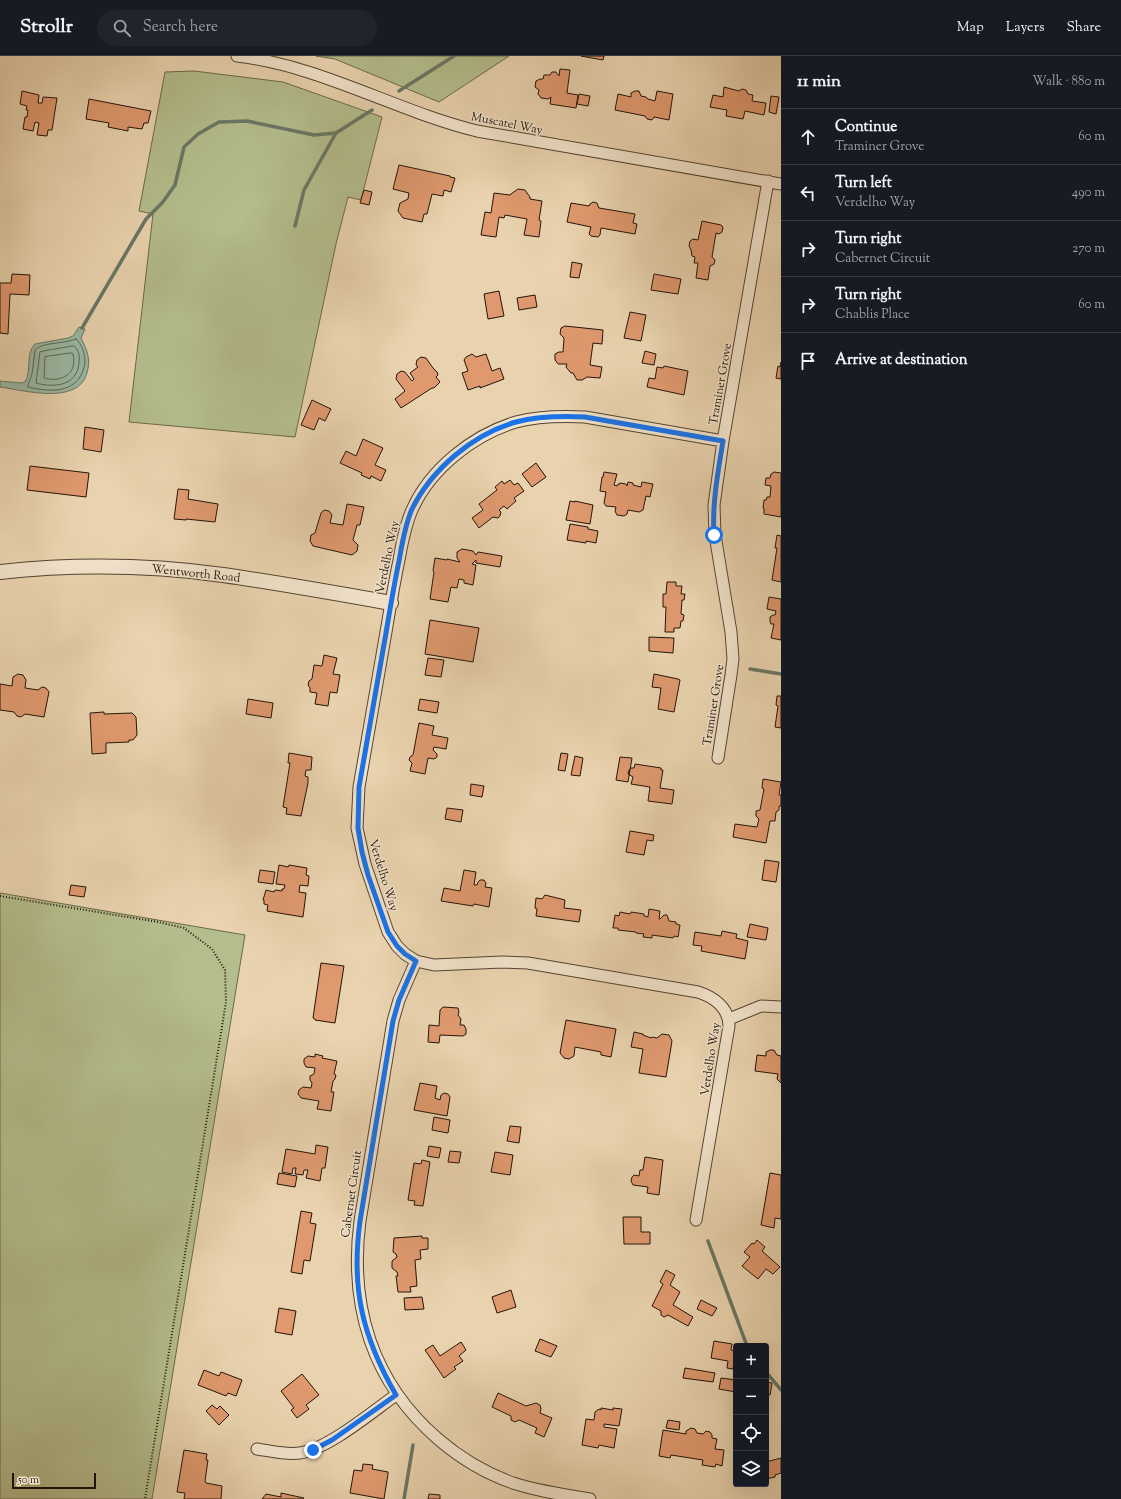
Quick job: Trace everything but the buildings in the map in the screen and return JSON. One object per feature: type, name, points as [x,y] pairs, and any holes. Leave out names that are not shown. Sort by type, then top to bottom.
[{"type":"street","name":"Muscatel Way","points":[[237,56],[258,59],[299,69],[442,121],[477,131],[781,184]]},
{"type":"street","name":"Traminer Grove","points":[[718,758],[733,659],[731,632],[717,552],[714,520],[715,491],[768,181]]},
{"type":"street","name":"Verdelho Way","points":[[696,1220],[728,1033],[729,1019],[722,1006],[710,997],[698,992],[528,963],[502,962],[434,965],[416,961],[405,954],[397,946],[388,932],[365,864],[358,828],[357,810],[359,787],[404,534],[412,509],[426,487],[445,464],[474,442],[495,430],[516,422],[539,418],[565,416],[585,417],[723,441]]},
{"type":"street","name":"Wentworth Road","points":[[0,572],[88,566],[149,568],[223,575],[391,603]]},
{"type":"street","name":"Cabernet Circuit","points":[[416,961],[398,1004],[393,1021],[360,1221],[356,1252],[358,1291],[364,1324],[382,1370],[396,1395],[428,1430],[452,1450],[479,1468],[512,1482],[549,1492],[590,1499]]},
{"type":"street","points":[[729,1019],[761,1006],[781,1007]]},
{"type":"street","points":[[257,1449],[286,1454],[313,1450],[332,1440],[396,1395]]},
{"type":"path","points":[[0,896],[158,922],[184,928],[212,949],[225,970],[226,1002],[145,1499]]},
{"type":"shaded area","points":[[316,56],[509,56],[439,102],[335,59]]},
{"type":"shaded area","points":[[194,71],[283,82],[382,117],[361,200],[348,197],[336,244],[295,437],[129,422],[153,214],[139,211],[165,72]]},
{"type":"shaded area","points":[[0,893],[245,935],[152,1499],[0,1499]]},
{"type":"water","points":[[79,327],[85,329],[81,338],[87,351],[88,368],[82,383],[73,390],[49,394],[0,387],[0,381],[25,382],[28,372],[30,352],[35,344],[68,338],[73,336]]},
{"type":"waterway","points":[[399,91],[454,56]]},
{"type":"waterway","points":[[82,328],[146,219],[162,203],[175,185],[184,147],[198,134],[219,122],[247,121],[314,135],[336,133],[372,110]]},
{"type":"waterway","points":[[295,226],[304,190],[336,133]]},
{"type":"waterway","points":[[750,669],[781,674]]},
{"type":"waterway","points":[[708,1241],[746,1343]]},
{"type":"waterway","points":[[769,1376],[781,1390]]},
{"type":"waterway","points":[[404,1499],[413,1445]]},
{"type":"route","points":[[313,1450],[332,1440],[396,1395],[382,1370],[364,1324],[358,1291],[356,1252],[386,1054],[396,1008],[416,961],[405,954],[397,946],[388,932],[365,864],[360,842],[357,816],[359,787],[391,603],[404,534],[412,509],[426,487],[445,464],[474,442],[495,430],[516,422],[539,418],[565,416],[585,417],[723,441],[715,491],[714,535]]}]
